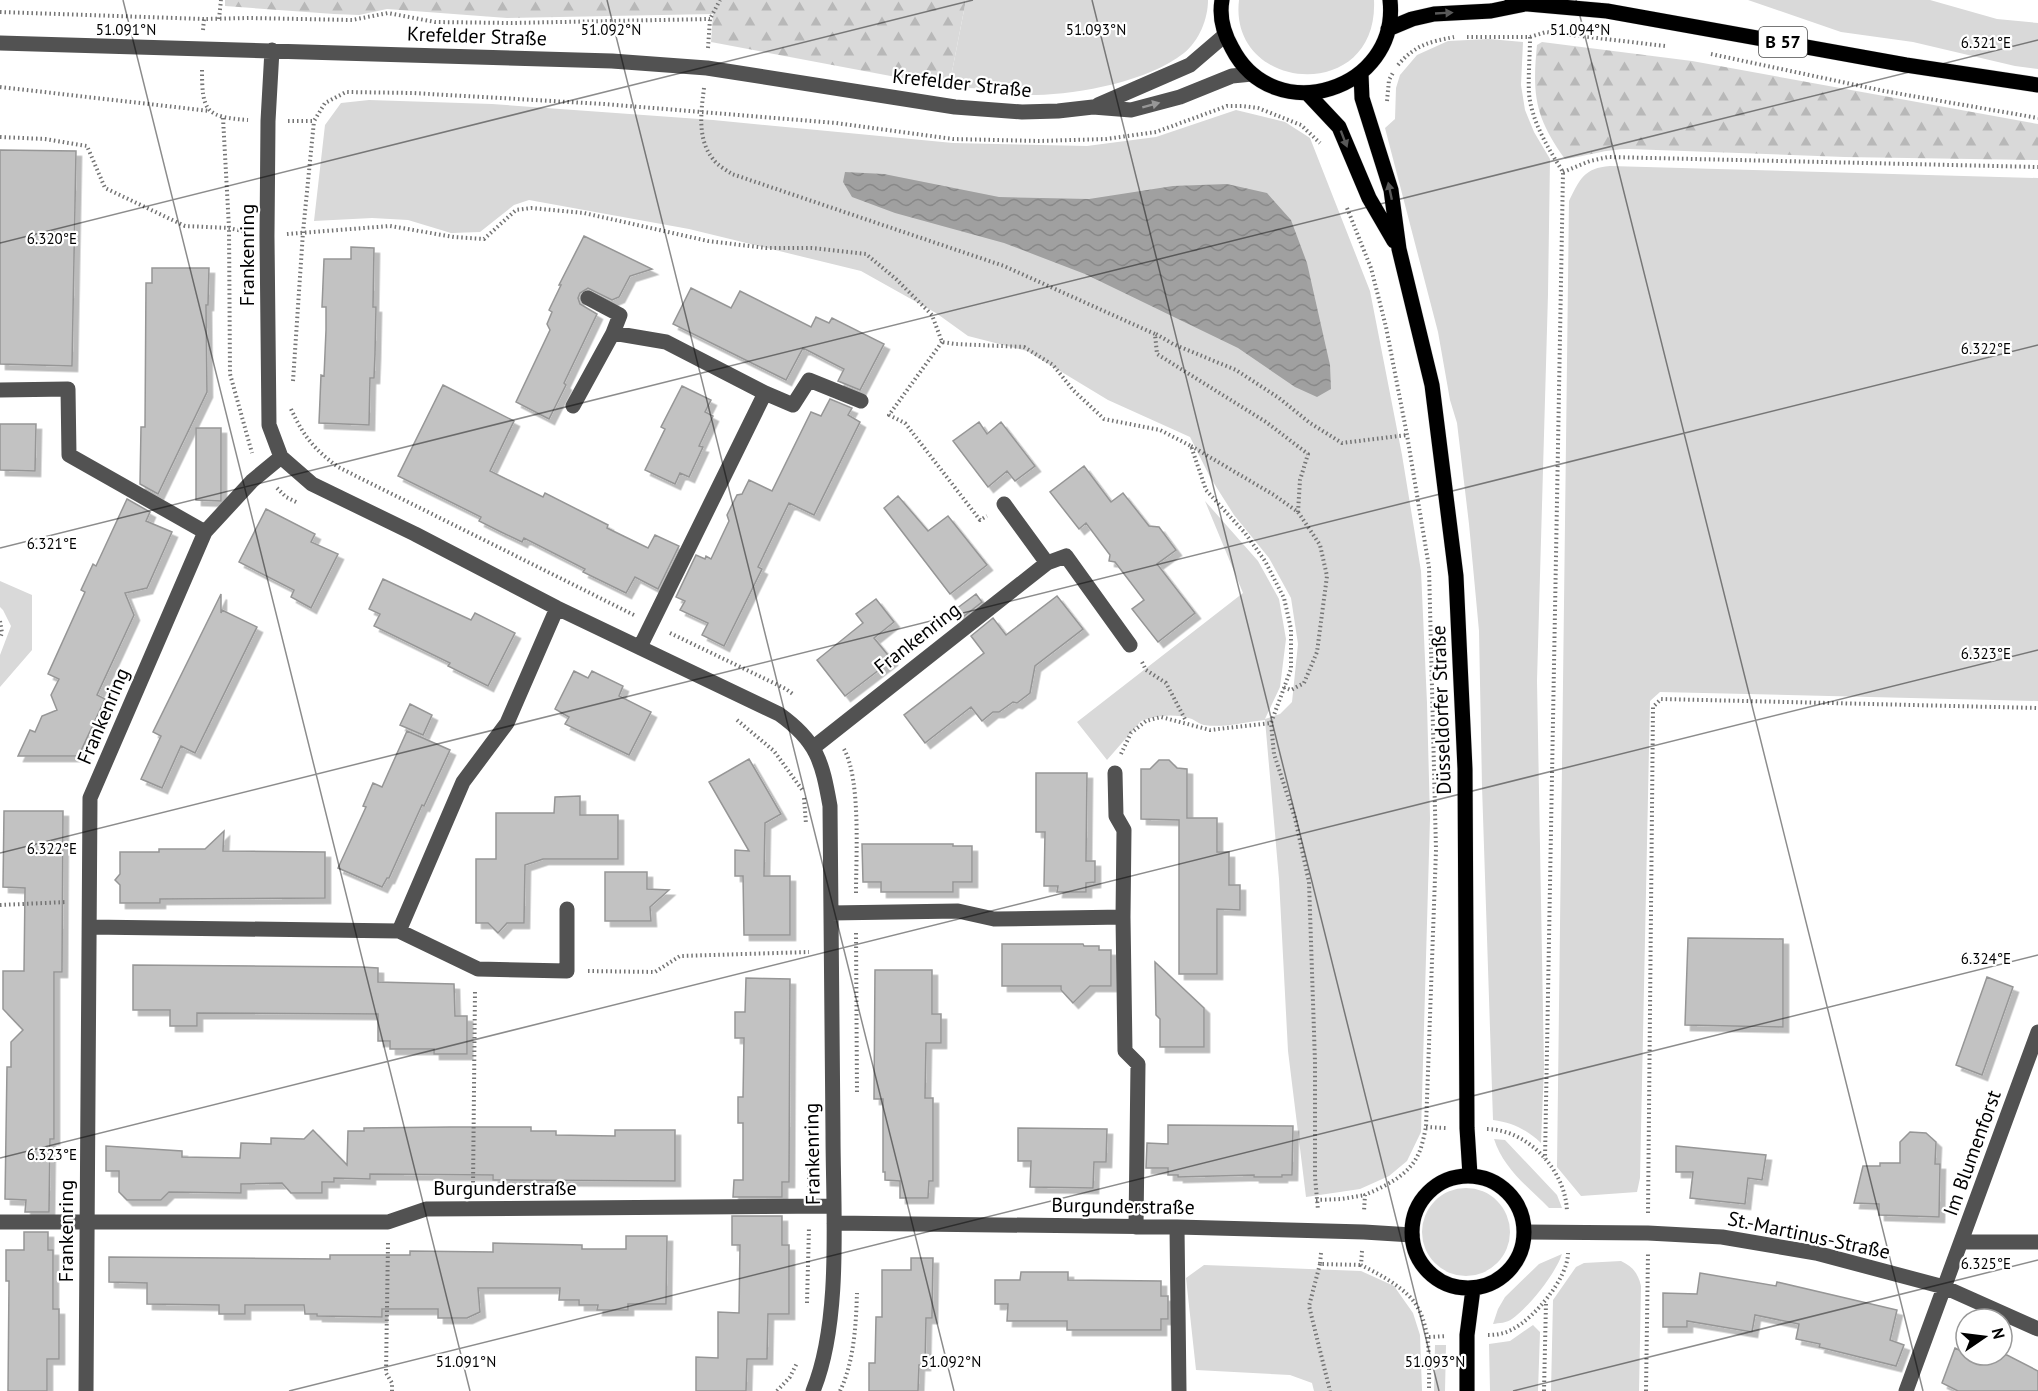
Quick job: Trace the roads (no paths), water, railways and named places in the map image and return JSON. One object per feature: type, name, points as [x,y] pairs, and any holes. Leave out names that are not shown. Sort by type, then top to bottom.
[{"type":"main road","points":[[1222,0],[1225,35],[1237,59],[1252,74],[1269,85],[1287,92],[1308,94],[1336,88],[1361,74],[1377,56],[1388,28],[1390,0]]},
{"type":"main road","name":"B 57","points":[[1512,0],[1607,11],[1905,65],[2038,85]]},
{"type":"main road","name":"B 57","points":[[1388,28],[1434,14],[1491,11],[1528,3]]},
{"type":"main road","name":"Düsseldorfer Straße","points":[[1361,74],[1362,98],[1391,190],[1399,249],[1432,385],[1456,576],[1465,769],[1467,1128],[1470,1175]]},
{"type":"main road","name":"Düsseldorfer Straße","points":[[1308,94],[1339,127],[1369,198],[1399,249]]},
{"type":"main road","points":[[1470,1175],[1491,1180],[1509,1192],[1521,1210],[1525,1232],[1522,1253],[1511,1271],[1494,1284],[1473,1289],[1450,1287],[1431,1276],[1417,1257],[1412,1235],[1415,1212],[1427,1192],[1447,1179],[1470,1175]]},
{"type":"main road","points":[[1467,1391],[1467,1335],[1473,1289]]},
{"type":"street","name":"Krefelder Straße","points":[[1093,107],[1190,65],[1225,35]]},
{"type":"street","name":"Krefelder Straße","points":[[0,43],[612,61],[707,68],[955,107],[1022,112],[1093,107],[1131,110],[1180,97],[1232,76],[1252,74]]},
{"type":"street","name":"Frankenring","points":[[272,50],[268,121],[268,425],[281,458],[312,484],[415,534],[557,608],[778,714],[797,726],[814,747],[823,769],[830,806],[834,1223],[830,1316],[822,1368],[813,1391]]},
{"type":"street","points":[[573,406],[613,333],[620,315],[588,298]]},
{"type":"street","points":[[613,333],[666,342],[793,405],[809,380],[861,401]]},
{"type":"street","points":[[0,390],[68,389],[69,455],[205,532]]},
{"type":"street","points":[[640,647],[765,393]]},
{"type":"street","name":"Frankenring","points":[[86,1391],[84,1389],[90,798],[205,532],[252,481],[281,458]]},
{"type":"street","points":[[1004,504],[1047,563],[1066,556],[1130,645]]},
{"type":"street","name":"Frankenring","points":[[814,747],[1047,563]]},
{"type":"street","points":[[399,931],[463,782],[507,723],[557,608]]},
{"type":"street","points":[[1115,773],[1116,816],[1124,830],[1125,1051],[1138,1065],[1136,1227]]},
{"type":"street","points":[[90,927],[399,931],[478,969],[567,971],[567,909]]},
{"type":"street","points":[[831,913],[958,910],[994,919],[1123,917]]},
{"type":"street","name":"Im Blumenforst","points":[[1906,1391],[2038,1032]]},
{"type":"street","name":"Burgunderstraße","points":[[0,1222],[388,1222],[426,1209],[833,1206]]},
{"type":"street","name":"Burgunderstraße","points":[[834,1223],[1177,1227],[1412,1235]]},
{"type":"street","points":[[1177,1227],[1179,1391]]},
{"type":"street","name":"St.-Martinus-Straße","points":[[1525,1232],[1648,1233],[1722,1237],[1816,1254],[1944,1287],[2038,1329]]},
{"type":"street","points":[[1962,1242],[2038,1242]]},
{"type":"water","points":[[845,172],[884,174],[999,197],[1089,199],[1173,186],[1227,184],[1267,193],[1291,220],[1307,263],[1330,365],[1331,389],[1317,397],[1295,387],[1238,348],[1085,274],[1004,243],[895,213],[852,197],[843,182]]}]
